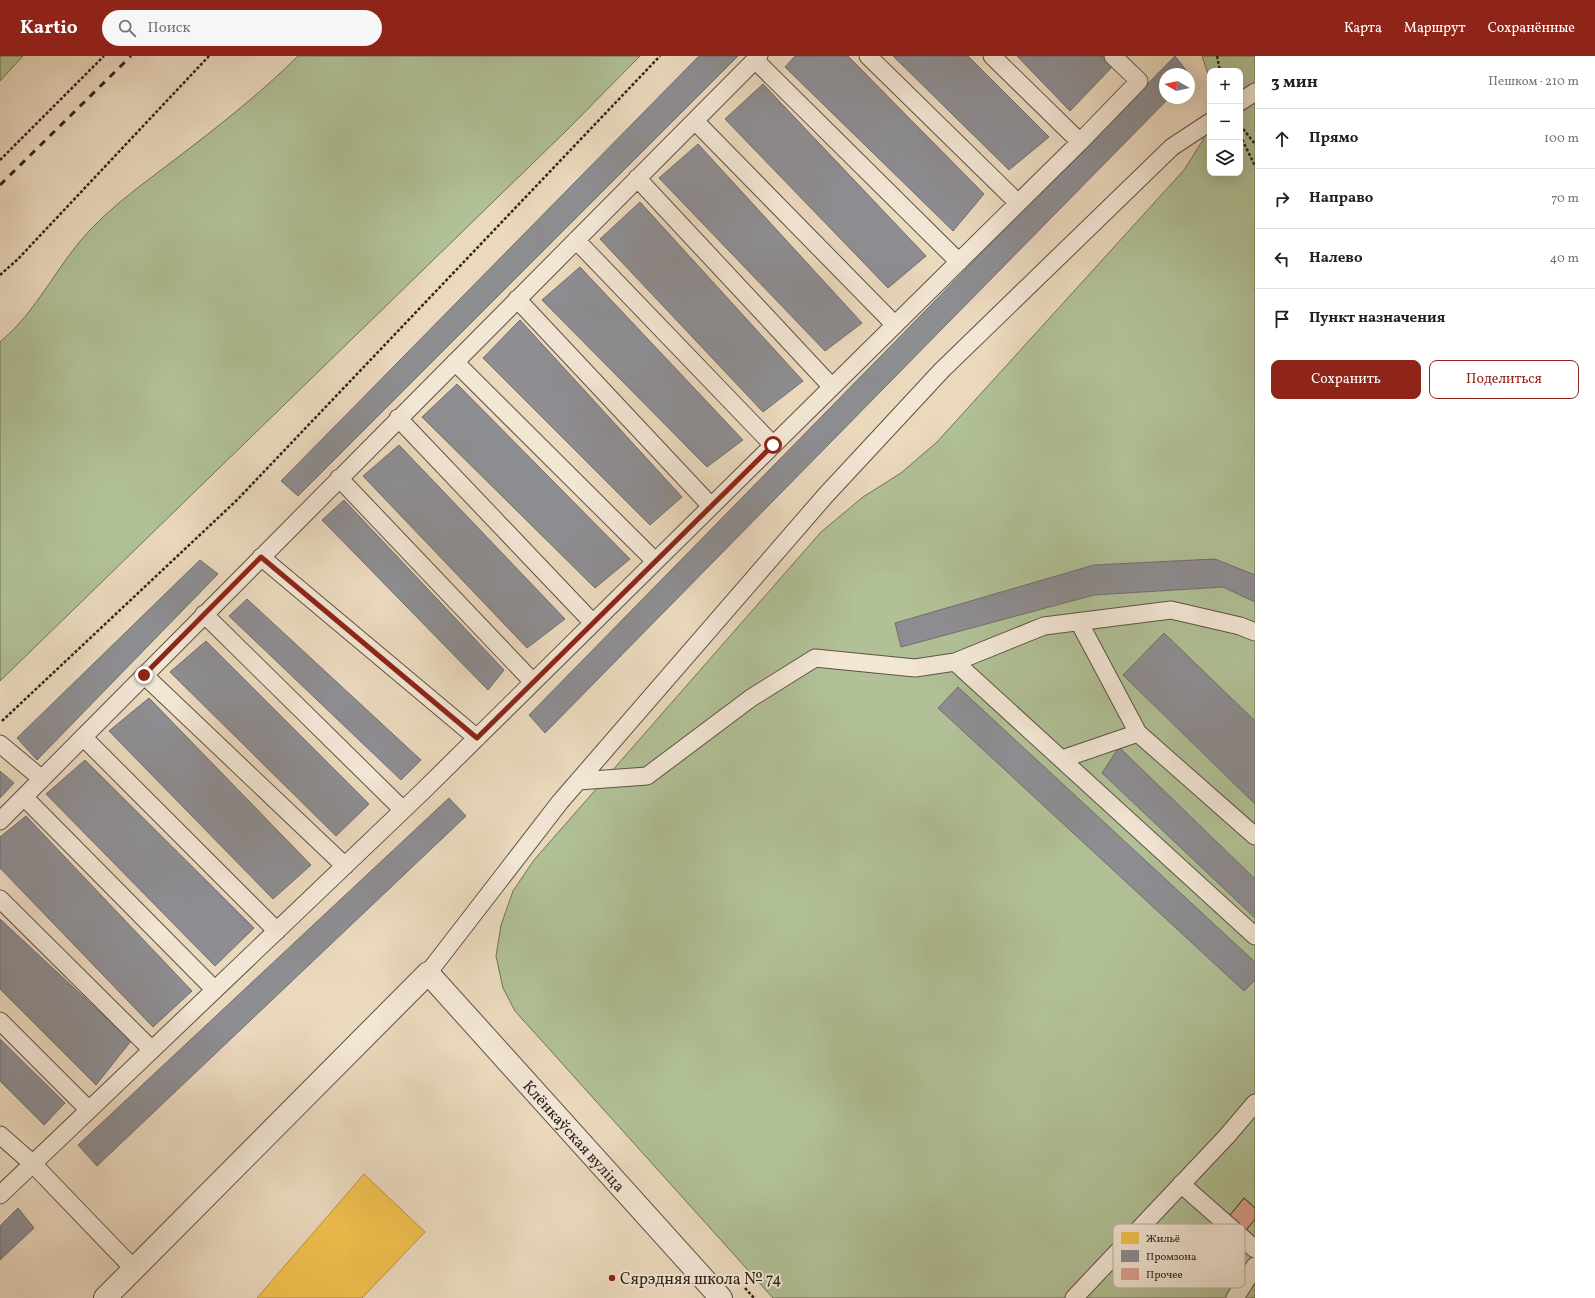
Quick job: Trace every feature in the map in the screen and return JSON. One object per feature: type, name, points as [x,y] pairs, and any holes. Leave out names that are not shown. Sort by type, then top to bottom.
[{"type":"street","points":[[105,1298],[428,973]]},
{"type":"street","name":"Клёнкаўская вуліца","points":[[428,973],[721,1298]]},
{"type":"lane","points":[[868,56],[1018,203]]},
{"type":"lane","points":[[992,56],[1080,142]]},
{"type":"lane","points":[[0,1195],[477,738],[1080,142],[1139,81],[1113,56]]},
{"type":"lane","points":[[0,821],[398,418],[757,58],[959,262]]},
{"type":"lane","points":[[1243,100],[1255,92]]},
{"type":"lane","points":[[695,121],[895,325]]},
{"type":"lane","points":[[428,973],[560,802],[825,496],[942,370],[1172,147],[1207,124]]},
{"type":"lane","points":[[637,178],[832,387]]},
{"type":"lane","points":[[576,240],[773,445]]},
{"type":"lane","points":[[517,299],[711,506]]},
{"type":"lane","points":[[454,362],[656,561]]},
{"type":"lane","points":[[398,418],[593,623]]},
{"type":"lane","points":[[339,478],[533,682]]},
{"type":"lane","points":[[261,557],[477,738]]},
{"type":"lane","points":[[578,781],[647,776],[751,698],[815,658],[915,668],[955,662],[1044,626],[1171,610],[1240,626],[1255,632]]},
{"type":"lane","points":[[204,614],[402,810]]},
{"type":"lane","points":[[1079,622],[1138,733],[1255,836]]},
{"type":"lane","points":[[955,662],[1255,936]]},
{"type":"lane","points":[[144,675],[345,866]]},
{"type":"lane","points":[[1062,759],[1138,733]]},
{"type":"lane","points":[[83,737],[277,931]]},
{"type":"lane","points":[[0,744],[42,779]]},
{"type":"lane","points":[[24,797],[215,990]]},
{"type":"lane","points":[[0,899],[152,1050]]},
{"type":"lane","points":[[0,1021],[89,1110]]},
{"type":"lane","points":[[1143,1224],[1255,1103]]},
{"type":"lane","points":[[0,1135],[33,1164],[134,1269]]},
{"type":"lane","points":[[1181,1184],[1227,1224]]},
{"type":"lane","points":[[1245,1240],[1255,1249]]},
{"type":"lane","points":[[1074,1298],[1113,1256]]},
{"type":"lane","points":[[1245,1282],[1255,1266]]},
{"type":"lane","points":[[1235,1298],[1241,1288]]},
{"type":"path","points":[[0,160],[104,56]]},
{"type":"path","points":[[0,275],[18,259],[209,56]]},
{"type":"path","points":[[0,723],[237,500],[660,56]]},
{"type":"path","points":[[1217,56],[1219,68]]},
{"type":"path","points":[[1243,129],[1255,144]]},
{"type":"path","points":[[1242,140],[1255,166]]},
{"type":"green space","points":[[0,56],[23,56],[0,81]]},
{"type":"green space","points":[[298,56],[640,56],[567,130],[0,681],[0,342],[13,330],[37,302],[79,243],[110,210],[237,111]]},
{"type":"green space","points":[[1202,56],[1255,56],[1255,1298],[773,1298],[515,1011],[503,988],[496,956],[501,925],[513,891],[534,860],[821,532],[863,497],[901,473],[937,442],[1184,170],[1203,140],[1207,127],[1207,176],[1243,176],[1243,68],[1207,68],[1207,71]]},
{"type":"building: Жильё","points":[[364,1174],[425,1232],[362,1298],[257,1298]]},
{"type":"building: Промзона","points":[[699,56],[738,56],[298,496],[281,481]]},
{"type":"building: Промзона","points":[[795,56],[848,56],[984,194],[953,231],[785,67]]},
{"type":"building: Промзона","points":[[893,56],[968,56],[1049,137],[1009,170]]},
{"type":"building: Промзона","points":[[1017,56],[1103,56],[1113,66],[1070,111]]},
{"type":"building: Промзона","points":[[1175,56],[1184,68],[1163,68]]},
{"type":"building: Промзона","points":[[1159,72],[1159,104],[1163,104],[545,733],[529,715]]},
{"type":"building: Промзона","points":[[763,84],[926,256],[888,288],[725,119]]},
{"type":"building: Промзона","points":[[698,144],[862,323],[825,351],[659,178]]},
{"type":"building: Промзона","points":[[640,202],[803,381],[763,412],[600,239]]},
{"type":"building: Промзона","points":[[580,267],[743,440],[707,467],[542,300]]},
{"type":"building: Промзона","points":[[520,320],[682,497],[650,525],[483,358]]},
{"type":"building: Промзона","points":[[457,384],[630,559],[595,588],[422,417]]},
{"type":"building: Промзона","points":[[399,445],[565,619],[527,648],[363,476]]},
{"type":"building: Промзона","points":[[344,500],[504,670],[488,690],[322,520]]},
{"type":"building: Промзона","points":[[1215,559],[1255,575],[1255,602],[1223,587],[1094,595],[901,647],[895,623],[1094,565]]},
{"type":"building: Промзона","points":[[200,560],[218,574],[37,760],[17,738]]},
{"type":"building: Промзона","points":[[247,599],[421,760],[401,780],[229,616]]},
{"type":"building: Промзона","points":[[1164,633],[1255,721],[1255,804],[1123,675]]},
{"type":"building: Промзона","points":[[206,641],[369,804],[336,836],[170,672]]},
{"type":"building: Промзона","points":[[958,687],[1255,962],[1255,980],[1244,991],[938,708]]},
{"type":"building: Промзона","points":[[149,698],[311,865],[273,899],[109,731]]},
{"type":"building: Промзона","points":[[1119,747],[1255,879],[1255,918],[1102,773]]},
{"type":"building: Промзона","points":[[85,760],[254,928],[215,966],[46,794]]},
{"type":"building: Промзона","points":[[0,771],[14,783],[0,798]]},
{"type":"building: Промзона","points":[[449,798],[466,816],[97,1166],[78,1145]]},
{"type":"building: Промзона","points":[[26,816],[192,991],[153,1027],[0,868],[0,837]]},
{"type":"building: Промзона","points":[[0,919],[131,1041],[96,1085],[0,989]]},
{"type":"building: Промзона","points":[[0,1039],[65,1103],[44,1125],[0,1081]]},
{"type":"building: Промзона","points":[[18,1208],[34,1228],[0,1260],[0,1226]]},
{"type":"building: Прочее","points":[[1244,1198],[1255,1208],[1255,1219],[1245,1232],[1245,1224],[1231,1224],[1226,1220]]},
{"type":"railway","points":[[0,185],[131,56]]},
{"type":"place","name":"Сярэдняя школа № 74","points":[[612,1278]]},
{"type":"route","points":[[144,675],[261,557],[477,738],[773,445]]}]
